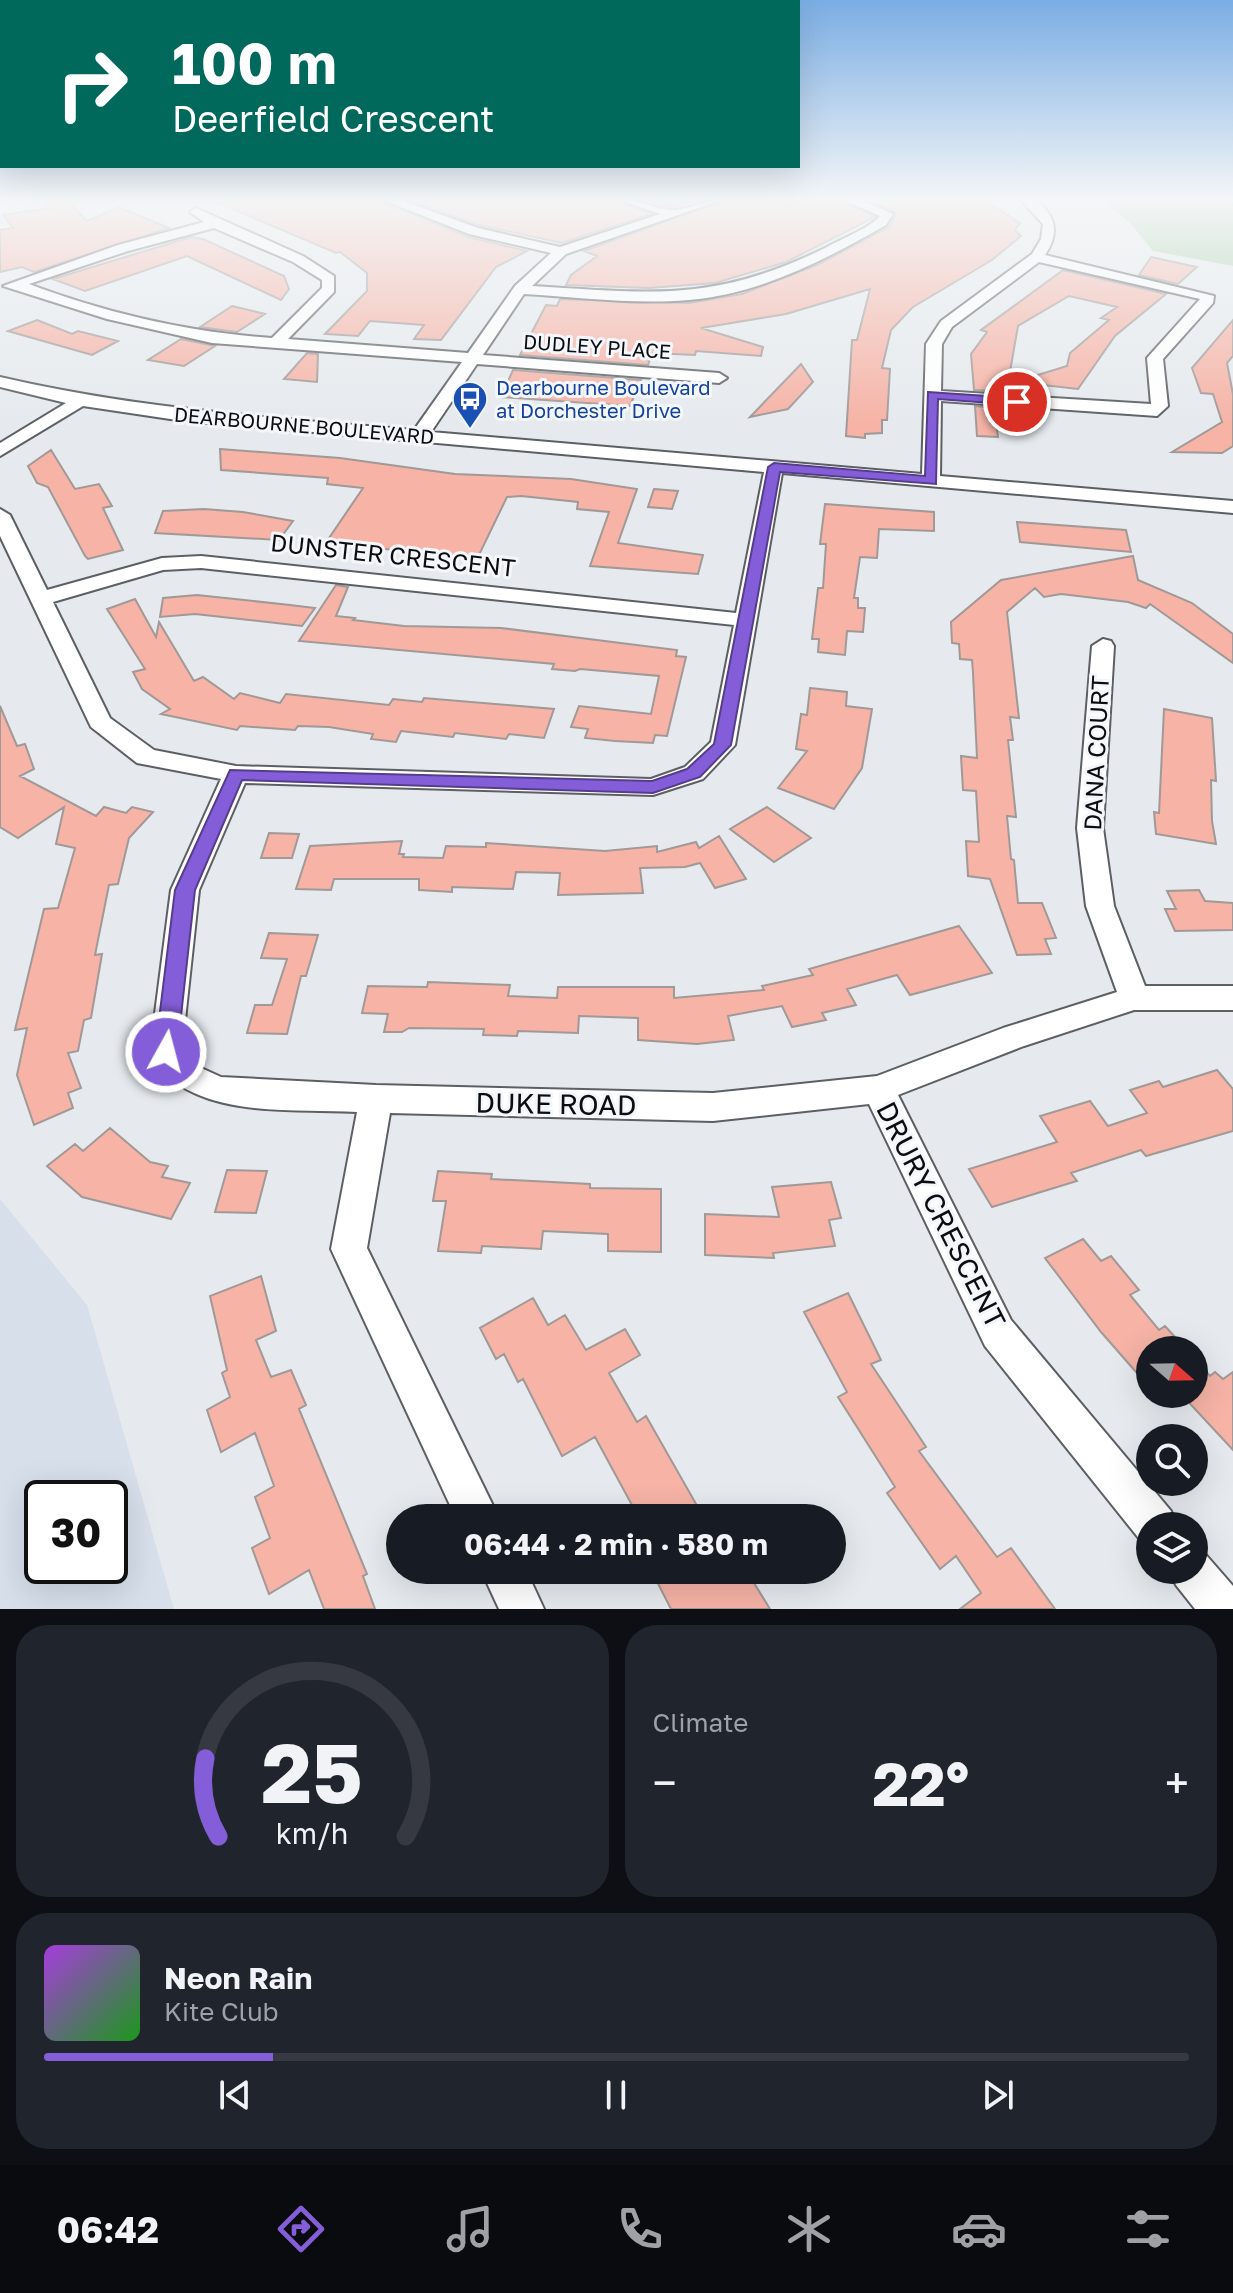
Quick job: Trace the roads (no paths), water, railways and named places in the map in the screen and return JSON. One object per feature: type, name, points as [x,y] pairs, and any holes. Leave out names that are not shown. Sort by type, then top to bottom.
[{"type":"street","points":[[8,286],[47,273]]},
{"type":"street","points":[[275,344],[329,289],[329,279],[319,273]]},
{"type":"street","points":[[419,436],[534,273]]},
{"type":"street","points":[[520,289],[675,297],[761,282],[781,273]]},
{"type":"street","points":[[931,481],[934,344],[946,324],[1015,273]]},
{"type":"street","points":[[932,395],[1151,412],[1160,406],[1155,358],[1208,300],[1207,296],[1107,273]]},
{"type":"street","name":"DUDLEY PLACE","points":[[8,286],[138,326],[275,344],[719,378]]},
{"type":"street","name":"DEARBOURNE BOULEVARD","points":[[0,382],[80,401],[177,415],[1233,508]]},
{"type":"street","points":[[0,451],[80,401]]},
{"type":"street","points":[[0,515],[100,722],[146,757],[236,774],[653,787],[694,773],[723,745],[774,467]]},
{"type":"street","name":"DUNSTER CRESCENT","points":[[39,599],[162,564],[201,562],[745,620]]},
{"type":"street","name":"DANA COURT","points":[[1103,646],[1090,828],[1100,906],[1134,998]]},
{"type":"street","name":"DUKE ROAD","points":[[236,774],[185,890],[166,1052],[188,1076],[218,1090],[376,1099],[713,1107],[878,1089],[1014,1037],[1134,998],[1233,998]]},
{"type":"street","name":"DRURY CRESCENT","points":[[878,1089],[998,1333],[1145,1512]]},
{"type":"street","points":[[376,1099],[349,1249],[471,1504]]},
{"type":"street","points":[[510,1584],[522,1609]]},
{"type":"street","points":[[1202,1584],[1223,1609]]},
{"type":"place","name":"Dearbourne Boulevard at Dorchester Drive","points":[[470,430]]}]
